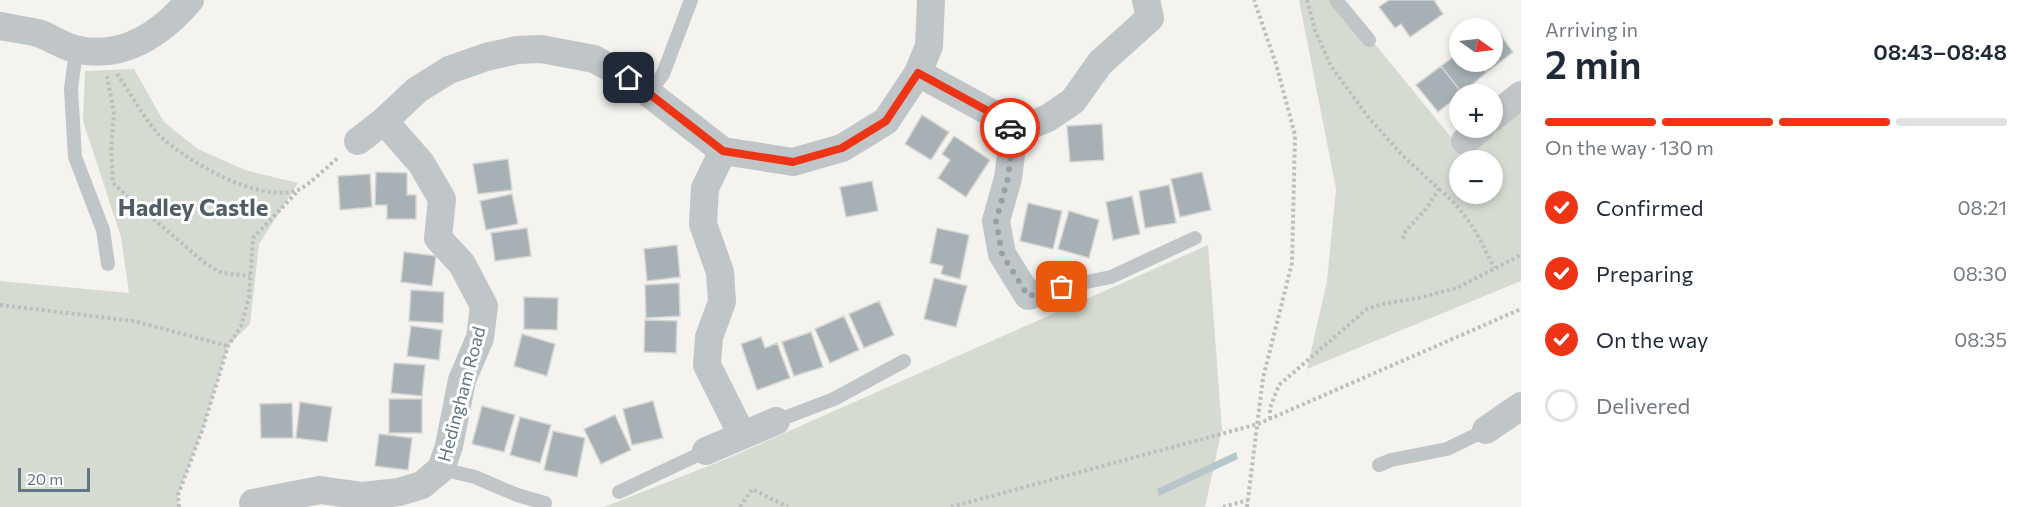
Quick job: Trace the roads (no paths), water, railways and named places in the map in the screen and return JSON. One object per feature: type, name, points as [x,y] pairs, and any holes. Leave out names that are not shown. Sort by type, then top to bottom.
[{"type":"street","points":[[0,26],[38,33],[89,51],[120,50],[141,42],[175,18],[190,0]]},
{"type":"street","points":[[358,141],[384,121],[417,90],[449,70],[486,57],[517,50],[541,49],[594,59],[629,78],[723,151],[793,162],[842,148],[886,121],[918,73],[929,46],[931,0]]},
{"type":"street","points":[[1014,132],[1048,118],[1073,101],[1100,63],[1150,18],[1146,0]]},
{"type":"street","points":[[918,73],[999,117],[1014,132]]},
{"type":"street","points":[[1503,109],[1521,95]]},
{"type":"street","name":"Hedingham Road","points":[[253,503],[320,490],[363,496],[399,492],[422,485],[441,469],[451,437],[462,380],[480,338],[484,306],[462,264],[438,238],[442,199],[422,163],[384,121]]},
{"type":"street","points":[[1014,132],[1008,178],[996,221],[1002,254],[1028,296],[1062,287]]},
{"type":"street","points":[[723,151],[705,188],[703,224],[720,272],[722,302],[709,337],[707,365],[742,435]]},
{"type":"street","points":[[1486,430],[1521,406]]},
{"type":"street","points":[[706,451],[776,420]]},
{"type":"lane","points":[[649,93],[663,74],[691,0]]},
{"type":"lane","points":[[1336,0],[1369,40]]},
{"type":"lane","points":[[89,51],[70,89],[75,157],[103,230],[108,264]]},
{"type":"lane","points":[[1062,287],[1111,277],[1195,238]]},
{"type":"lane","points":[[776,420],[834,399],[904,361]]},
{"type":"lane","points":[[1379,465],[1391,460],[1447,449],[1486,430]]},
{"type":"lane","points":[[619,492],[706,451]]},
{"type":"lane","points":[[441,469],[475,477],[517,495],[545,503]]},
{"type":"district","name":"Hadley Castle","points":[[193,206]]}]
